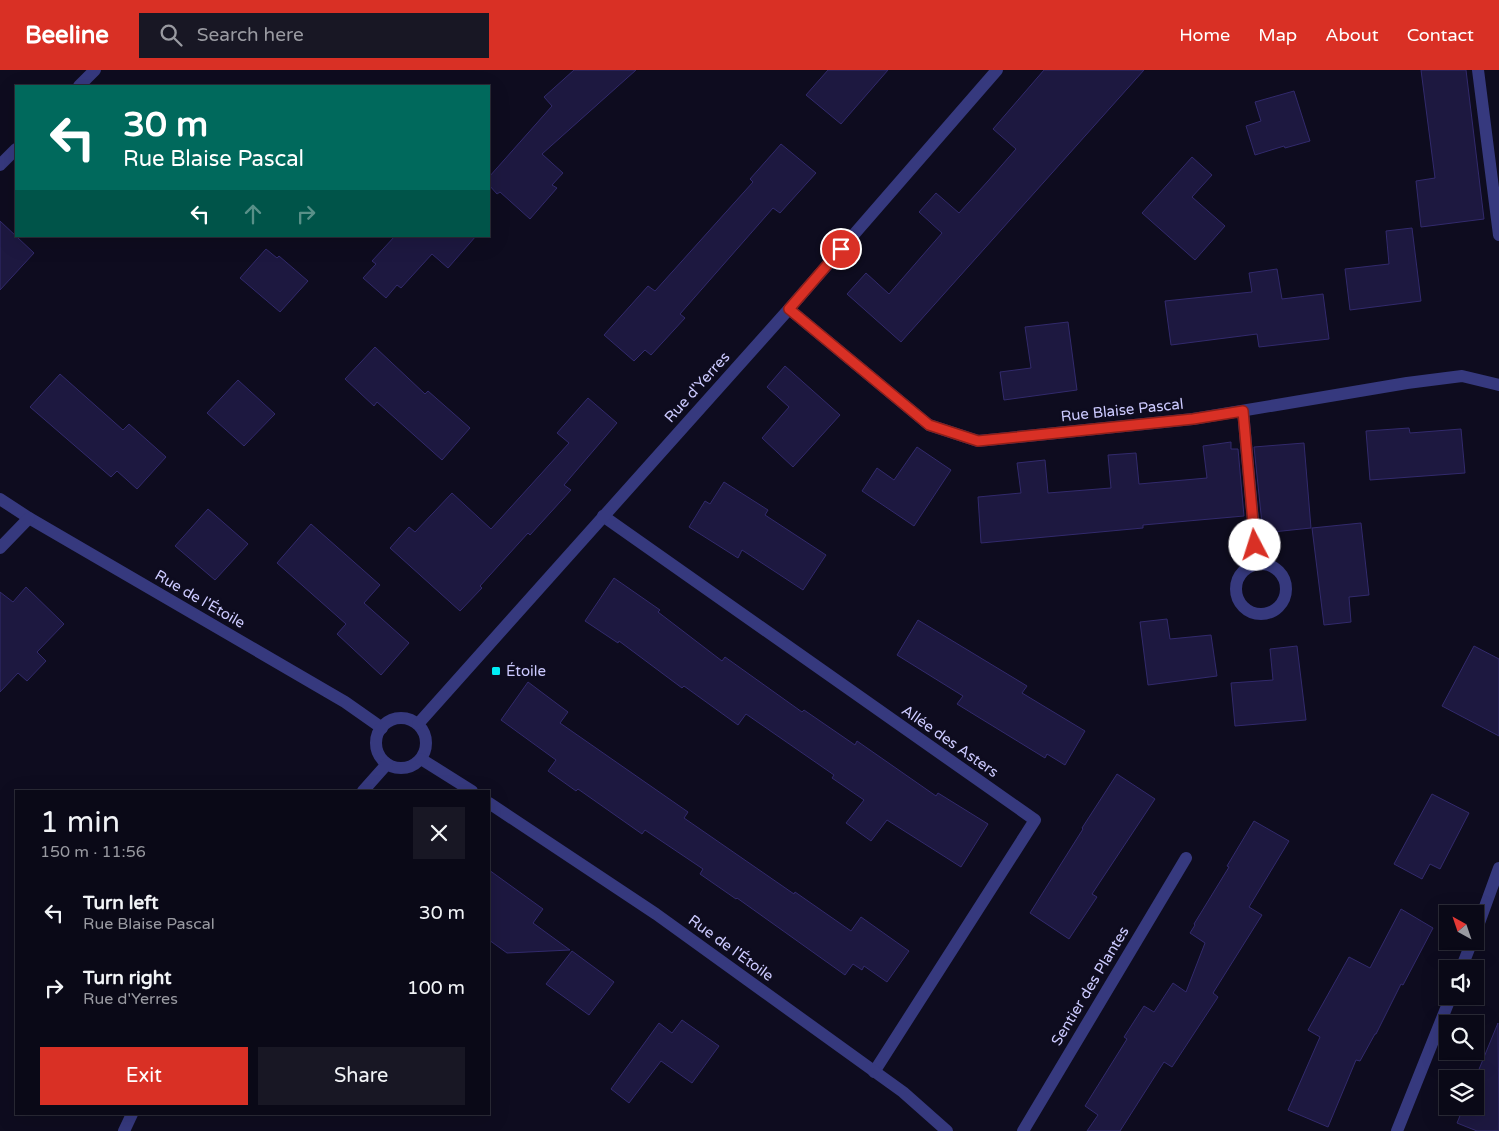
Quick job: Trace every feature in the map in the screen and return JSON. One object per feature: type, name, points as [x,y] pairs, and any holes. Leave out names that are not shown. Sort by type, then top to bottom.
[{"type":"street","points":[[80,85],[95,70]]},
{"type":"street","name":"Rue d'Yerres","points":[[418,724],[789,309],[997,70]]},
{"type":"street","points":[[1478,70],[1499,235]]},
{"type":"street","points":[[0,165],[15,150]]},
{"type":"street","name":"Rue Blaise Pascal","points":[[789,309],[929,425],[978,441],[1193,419],[1407,383],[1462,376],[1499,385]]},
{"type":"street","points":[[1243,411],[1257,564]]},
{"type":"street","name":"Rue de l'Étoile","points":[[0,500],[345,702],[382,728]]},
{"type":"street","name":"Allée des Asters","points":[[604,516],[1034,820],[874,1072]]},
{"type":"street","points":[[0,548],[29,518]]},
{"type":"street","points":[[1257,564],[1268,564],[1278,570],[1285,580],[1287,591],[1284,602],[1275,611],[1264,615],[1253,614],[1243,608],[1237,599],[1235,588],[1238,576],[1246,568],[1257,564]]},
{"type":"street","points":[[397,718],[408,718],[418,724],[426,733],[427,745],[424,756],[416,764],[406,769],[395,768],[385,763],[378,754],[376,742],[378,731],[386,723],[397,718]]},
{"type":"street","points":[[421,759],[470,790]]},
{"type":"street","points":[[364,790],[387,764]]},
{"type":"street","name":"Rue de l'Étoile","points":[[490,804],[656,914],[903,1092],[947,1131]]},
{"type":"street","name":"Sentier des Plantes","points":[[1023,1131],[1186,858]]},
{"type":"street","points":[[1484,909],[1499,868]]},
{"type":"street","points":[[1397,1131],[1446,1005]]},
{"type":"street","points":[[124,1131],[132,1115]]},
{"type":"building","points":[[574,70],[636,70],[542,154],[563,173],[552,185],[557,188],[530,219],[500,192],[497,194],[490,186],[490,176],[552,106],[544,97]]},
{"type":"building","points":[[828,70],[888,70],[841,124],[806,95]]},
{"type":"building","points":[[1044,70],[1144,70],[901,342],[847,294],[866,273],[889,294],[942,233],[919,212],[936,193],[959,213],[988,181],[1016,149],[993,129]]},
{"type":"building","points":[[1421,70],[1466,70],[1484,219],[1421,227],[1416,181],[1435,178]]},
{"type":"building","points":[[1294,91],[1310,141],[1285,148],[1284,146],[1255,155],[1246,126],[1261,121],[1255,102]]},
{"type":"building","points":[[781,144],[816,173],[780,213],[773,208],[680,314],[685,318],[651,355],[645,350],[634,361],[604,335],[648,286],[655,291],[753,182],[750,179]]},
{"type":"building","points":[[1192,157],[1212,175],[1192,197],[1225,226],[1195,260],[1142,213]]},
{"type":"building","points":[[0,221],[34,253],[0,290]]},
{"type":"building","points":[[1412,228],[1421,301],[1350,310],[1345,269],[1389,264],[1386,231]]},
{"type":"building","points":[[394,237],[475,237],[448,268],[432,254],[401,288],[397,285],[386,298],[363,278],[376,264],[372,261]]},
{"type":"building","points":[[266,249],[277,258],[279,256],[308,281],[280,312],[240,278]]},
{"type":"building","points":[[1277,269],[1282,299],[1323,294],[1329,339],[1259,347],[1257,334],[1171,345],[1165,301],[1252,292],[1249,273]]},
{"type":"building","points":[[1068,322],[1077,390],[1004,400],[1000,372],[1031,368],[1025,327]]},
{"type":"building","points":[[375,347],[425,394],[428,391],[470,428],[442,460],[377,402],[374,406],[345,379]]},
{"type":"building","points":[[785,366],[840,415],[793,467],[762,438],[789,407],[767,387]]},
{"type":"building","points":[[60,374],[123,430],[129,424],[166,457],[137,489],[117,471],[111,477],[30,407]]},
{"type":"building","points":[[238,380],[275,414],[244,446],[207,413]]},
{"type":"building","points":[[588,398],[617,423],[564,485],[571,490],[530,535],[528,533],[460,611],[390,548],[409,527],[415,532],[452,493],[491,529],[569,443],[557,433]]},
{"type":"building","points":[[1409,428],[1410,433],[1461,429],[1465,473],[1370,480],[1366,431]]},
{"type":"building","points":[[1231,442],[1231,449],[1238,449],[1244,516],[1143,525],[1143,528],[981,543],[978,497],[1021,493],[1017,463],[1045,460],[1048,493],[1111,488],[1108,455],[1136,453],[1139,484],[1207,478],[1203,446]]},
{"type":"building","points":[[1304,443],[1311,528],[1263,533],[1254,447]]},
{"type":"building","points":[[917,447],[951,470],[914,526],[862,491],[877,468],[894,480]]},
{"type":"building","points":[[724,482],[768,510],[765,515],[826,555],[803,590],[742,550],[738,558],[689,527],[705,501],[710,504]]},
{"type":"building","points":[[208,509],[248,544],[215,580],[175,546]]},
{"type":"building","points":[[1361,523],[1369,595],[1349,597],[1351,622],[1324,625],[1312,528]]},
{"type":"building","points":[[311,524],[380,585],[364,603],[409,643],[381,675],[337,634],[346,624],[277,563]]},
{"type":"building","points":[[614,578],[660,610],[658,612],[722,661],[725,657],[802,712],[804,710],[855,745],[857,741],[936,796],[938,793],[988,824],[961,867],[887,820],[871,841],[846,823],[864,800],[832,778],[834,775],[746,714],[738,725],[684,686],[682,688],[619,641],[618,643],[585,621]]},
{"type":"building","points":[[26,587],[64,624],[37,652],[46,661],[27,681],[18,673],[0,692],[0,592],[13,602]]},
{"type":"building","points":[[1167,619],[1170,639],[1211,635],[1217,676],[1148,685],[1140,622]]},
{"type":"building","points":[[918,620],[1027,686],[1022,693],[1085,731],[1065,765],[1047,754],[1045,758],[957,704],[963,696],[897,655]]},
{"type":"building","points":[[1297,646],[1306,720],[1235,726],[1231,683],[1273,680],[1270,649]]},
{"type":"building","points":[[1474,646],[1499,659],[1499,736],[1442,706]]},
{"type":"building","points":[[528,682],[568,712],[560,723],[688,812],[684,818],[851,931],[861,917],[909,951],[887,982],[864,966],[862,970],[853,964],[845,975],[700,874],[703,869],[645,830],[642,834],[578,789],[576,791],[548,771],[556,760],[501,720]]},
{"type":"building","points":[[1117,774],[1155,799],[1092,894],[1097,897],[1069,939],[1030,913]]},
{"type":"building","points":[[1432,794],[1469,813],[1440,869],[1430,864],[1422,879],[1394,864]]},
{"type":"building","points":[[1254,821],[1289,841],[1249,907],[1262,915],[1213,993],[1218,997],[1172,1067],[1164,1062],[1120,1131],[1087,1131],[1098,1115],[1085,1106],[1127,1039],[1124,1037],[1144,1006],[1154,1012],[1173,983],[1186,992],[1205,943],[1190,933]]},
{"type":"building","points":[[490,871],[543,909],[533,923],[570,950],[507,953],[490,941]]},
{"type":"building","points":[[1401,909],[1433,928],[1403,985],[1401,984],[1376,1034],[1360,1061],[1356,1060],[1328,1127],[1288,1110],[1320,1037],[1308,1030],[1349,957],[1370,968]]},
{"type":"building","points":[[572,951],[614,982],[589,1015],[546,984]]},
{"type":"building","points":[[682,1020],[719,1046],[692,1083],[661,1061],[629,1103],[611,1089],[659,1023],[672,1033]]},
{"type":"building","points":[[1498,1023],[1499,1131],[1477,1131],[1457,1123],[1460,1115],[1484,1115],[1484,1070],[1479,1070]]},
{"type":"place","name":"Étoile","points":[[496,671]]},
{"type":"route","points":[[841,249],[789,309],[929,425],[978,441],[1193,419],[1243,411],[1255,545]]}]
